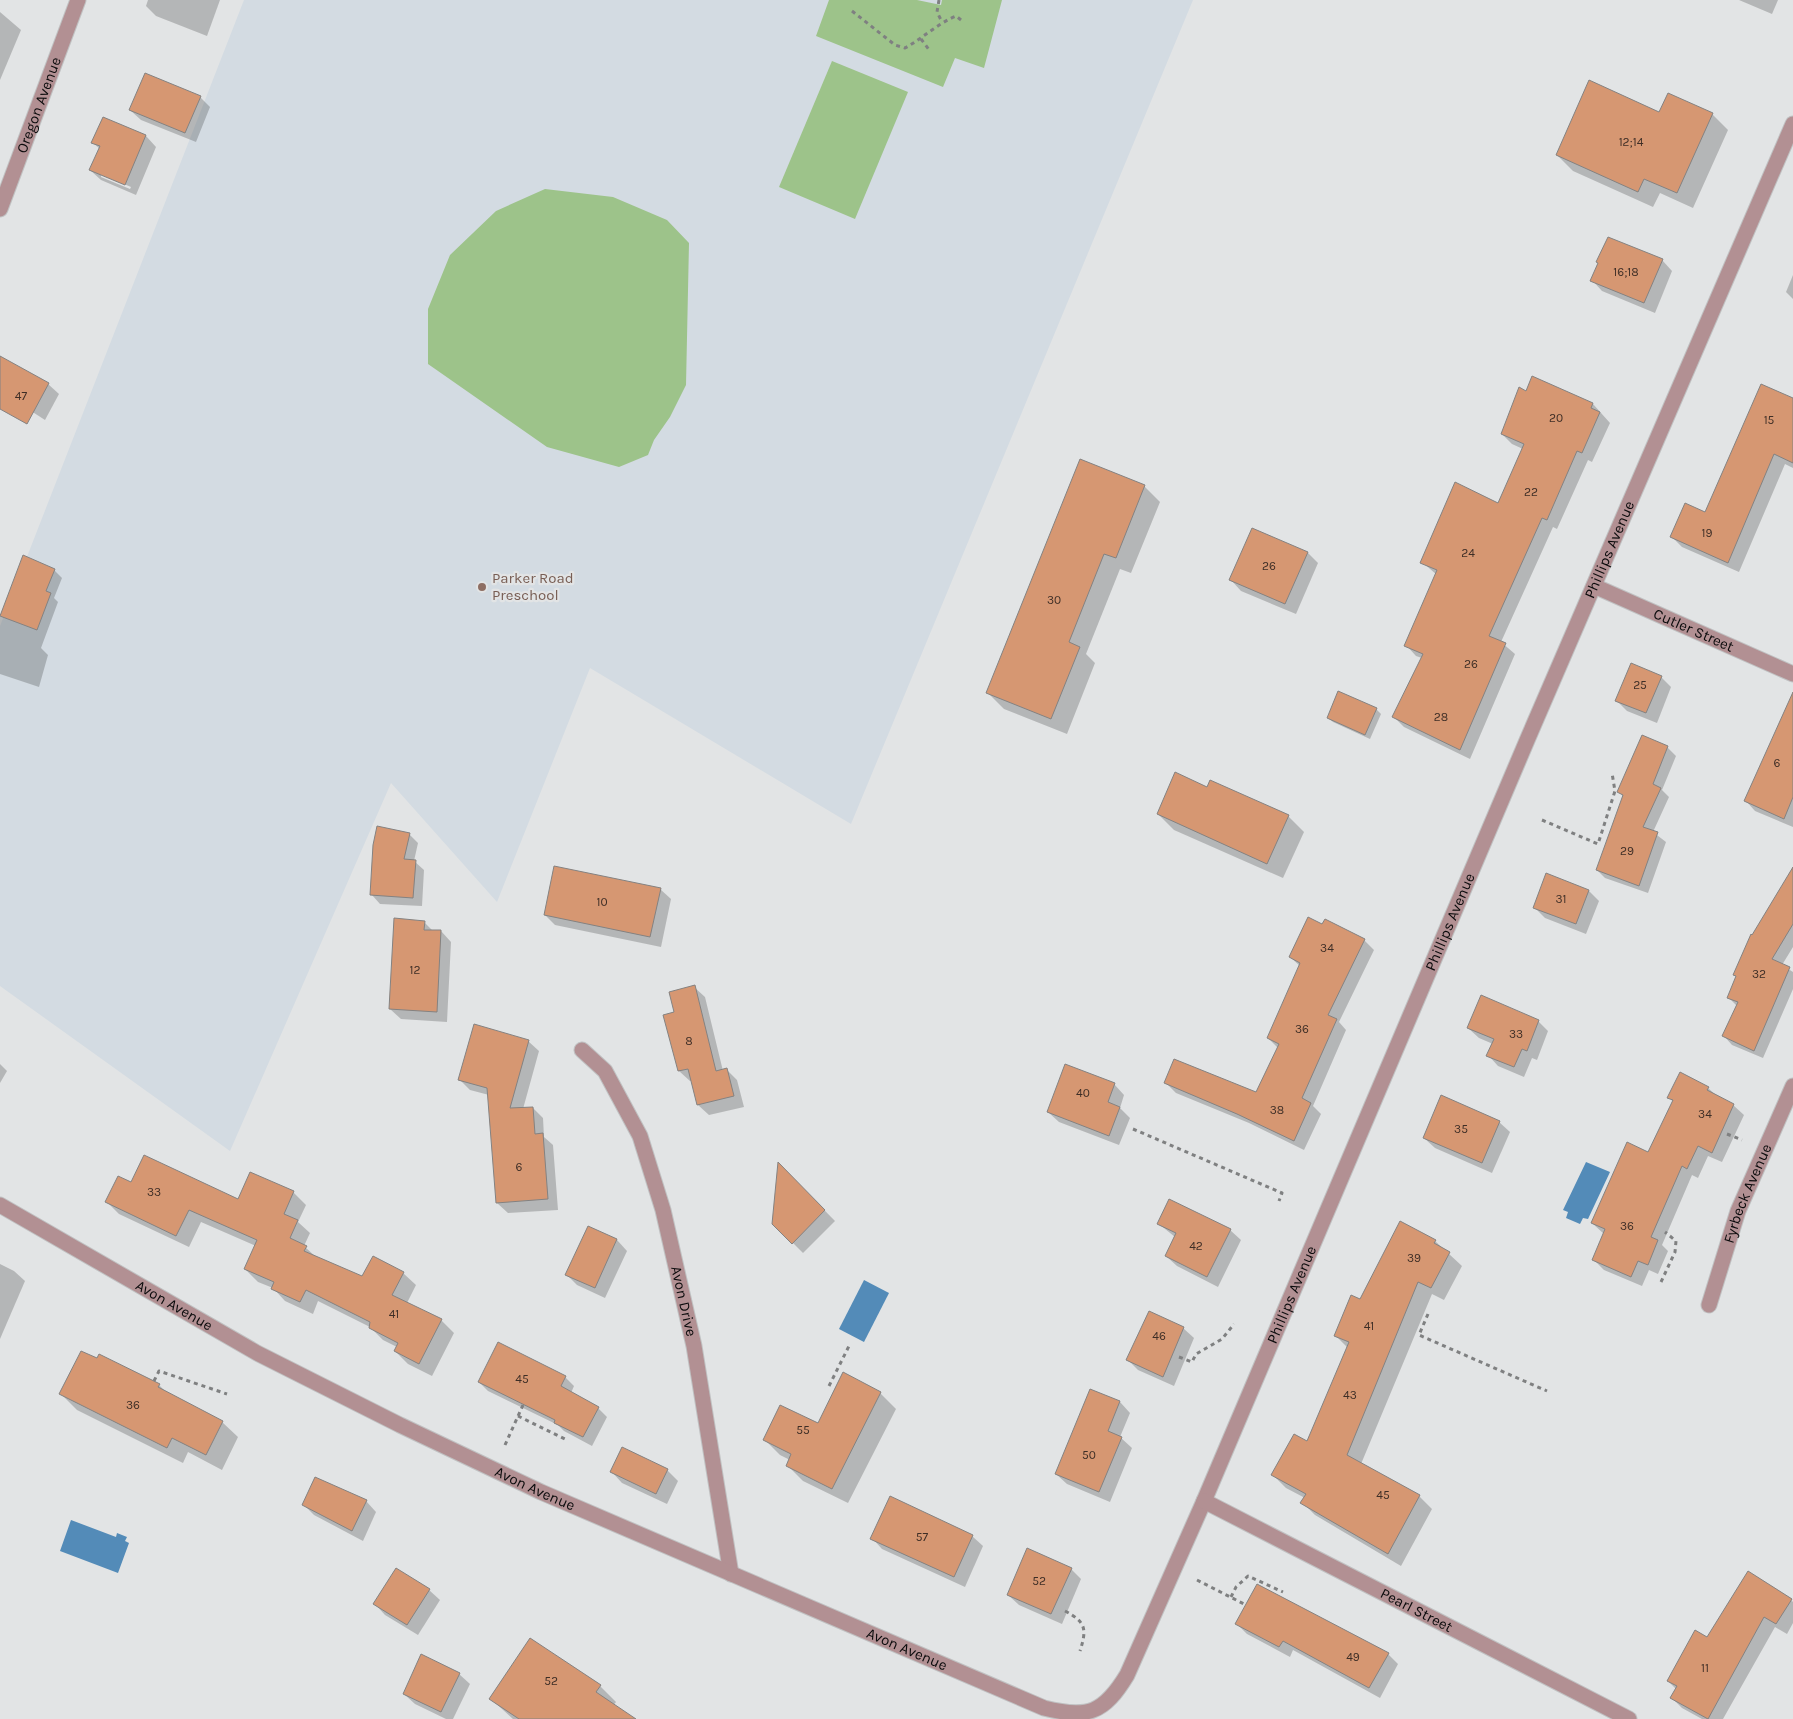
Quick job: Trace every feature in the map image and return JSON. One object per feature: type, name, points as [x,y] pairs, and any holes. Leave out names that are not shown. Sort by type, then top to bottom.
[{"type":"street","name":"Oregon Avenue","points":[[0,209],[78,0]]},
{"type":"street","name":"Phillips Avenue","points":[[1096,1712],[1113,1698],[1127,1675],[1204,1501],[1463,888],[1793,124]]},
{"type":"street","name":"Cutler Street","points":[[1594,586],[1793,674]]},
{"type":"street","name":"Avon Drive","points":[[582,1050],[605,1071],[640,1136],[663,1210],[690,1330],[731,1574]]},
{"type":"street","name":"Fyrbeck Avenue","points":[[1709,1305],[1738,1211],[1793,1086]]},
{"type":"street","name":"Avon Avenue","points":[[0,1205],[289,1371],[493,1469],[731,1574],[1044,1708],[1075,1716],[1096,1712]]},
{"type":"street","name":"Pearl Street","points":[[1204,1501],[1629,1719]]},
{"type":"path","points":[[938,0],[937,12],[942,22]]},
{"type":"path","points":[[852,11],[895,45],[905,48],[921,39],[942,22],[956,16],[962,20]]},
{"type":"path","points":[[921,39],[930,51]]},
{"type":"path","points":[[1542,820],[1598,844],[1615,790],[1612,773]]},
{"type":"path","points":[[1133,1129],[1282,1193],[1279,1201]]},
{"type":"path","points":[[1660,1282],[1675,1252],[1676,1241],[1665,1232]]},
{"type":"path","points":[[1428,1314],[1419,1335],[1547,1391]]},
{"type":"path","points":[[1179,1358],[1192,1362],[1196,1354],[1222,1339],[1234,1324]]},
{"type":"path","points":[[830,1386],[850,1344]]},
{"type":"path","points":[[154,1381],[159,1371],[227,1394]]},
{"type":"path","points":[[493,1469],[523,1405]]},
{"type":"path","points":[[518,1416],[567,1440]]},
{"type":"path","points":[[1174,1568],[1246,1605]]},
{"type":"path","points":[[1230,1597],[1236,1587],[1248,1576],[1283,1592]]},
{"type":"path","points":[[1065,1611],[1077,1617],[1084,1625],[1084,1638],[1080,1651]]},
{"type":"shaded area","name":"Parker Road Preschool","points":[[244,0],[1193,0],[851,824],[590,668],[497,902],[391,783],[230,1151],[0,986],[0,626]]},
{"type":"green space","points":[[829,0],[917,0],[941,5],[942,0],[1002,0],[984,68],[955,58],[943,87],[816,36]]},
{"type":"green space","points":[[832,61],[908,92],[855,219],[779,187]]},
{"type":"green space","points":[[545,189],[613,197],[667,220],[689,243],[686,385],[670,417],[654,440],[648,455],[619,467],[547,447],[428,364],[428,309],[450,255],[496,211]]},
{"type":"water","points":[[1586,1162],[1610,1172],[1588,1219],[1583,1218],[1580,1224],[1566,1218],[1568,1212],[1563,1210]]},
{"type":"water","points":[[864,1280],[889,1293],[864,1342],[839,1329]]},
{"type":"water","points":[[71,1520],[116,1537],[117,1533],[127,1537],[125,1541],[129,1543],[118,1573],[60,1551]]},
{"type":"building","points":[[145,73],[201,96],[185,133],[129,110]]},
{"type":"building","points":[[1589,80],[1659,112],[1668,93],[1713,113],[1677,193],[1644,179],[1638,192],[1556,155]]},
{"type":"building","points":[[103,117],[146,135],[125,185],[89,170],[100,146],[91,143]]},
{"type":"building","points":[[1608,237],[1663,259],[1644,303],[1590,281],[1598,263],[1596,262]]},
{"type":"building","points":[[0,356],[49,383],[27,424],[0,409]]},
{"type":"building","points":[[1532,376],[1593,403],[1591,408],[1600,412],[1582,453],[1577,451],[1547,520],[1542,518],[1489,636],[1506,643],[1460,750],[1392,717],[1423,654],[1404,646],[1437,570],[1420,563],[1455,482],[1498,503],[1524,444],[1501,434],[1519,387],[1526,391]]},
{"type":"building","points":[[1761,384],[1793,398],[1793,463],[1774,454],[1728,563],[1670,537],[1685,503],[1705,512]]},
{"type":"building","points":[[1080,459],[1145,485],[1116,558],[1104,554],[1069,642],[1080,647],[1051,719],[986,693]]},
{"type":"building","points":[[1252,528],[1308,552],[1285,604],[1229,580]]},
{"type":"building","points":[[23,555],[55,569],[46,591],[51,593],[37,630],[0,616]]},
{"type":"building","points":[[1631,663],[1662,676],[1646,713],[1615,701]]},
{"type":"building","points":[[1338,691],[1377,708],[1365,735],[1327,718]]},
{"type":"building","points":[[1793,692],[1793,797],[1784,819],[1744,801]]},
{"type":"building","points":[[1642,735],[1668,746],[1653,784],[1661,788],[1643,827],[1658,832],[1639,886],[1596,870],[1623,795],[1617,792]]},
{"type":"building","points":[[1175,772],[1207,787],[1210,780],[1289,815],[1267,864],[1157,814]]},
{"type":"building","points":[[377,826],[410,833],[404,859],[416,860],[413,898],[370,895],[373,845]]},
{"type":"building","points":[[554,866],[661,888],[650,937],[544,915]]},
{"type":"building","points":[[1793,867],[1793,924],[1772,959],[1790,967],[1754,1051],[1722,1036],[1738,1002],[1727,998],[1736,976],[1733,975],[1751,934]]},
{"type":"building","points":[[1546,873],[1589,890],[1576,924],[1533,908]]},
{"type":"building","points":[[1308,917],[1322,924],[1325,919],[1365,939],[1328,1015],[1337,1019],[1302,1098],[1311,1103],[1294,1141],[1164,1083],[1174,1059],[1256,1092],[1279,1044],[1267,1038],[1300,963],[1289,957]]},
{"type":"building","points":[[394,918],[425,921],[424,930],[441,930],[437,1012],[389,1009]]},
{"type":"building","points":[[695,985],[716,1071],[727,1068],[734,1096],[697,1105],[688,1069],[678,1071],[663,1015],[674,1012],[669,992]]},
{"type":"building","points":[[1481,995],[1539,1020],[1527,1051],[1522,1049],[1514,1067],[1486,1056],[1494,1039],[1467,1028]]},
{"type":"building","points":[[474,1024],[529,1040],[510,1108],[533,1107],[535,1134],[543,1133],[548,1199],[496,1203],[487,1088],[458,1080]]},
{"type":"building","points":[[1065,1064],[1115,1083],[1108,1102],[1120,1107],[1109,1136],[1047,1112]]},
{"type":"building","points":[[1680,1072],[1709,1087],[1707,1090],[1734,1104],[1712,1153],[1698,1146],[1687,1169],[1682,1166],[1651,1237],[1658,1240],[1648,1265],[1638,1261],[1631,1277],[1592,1260],[1605,1229],[1591,1223],[1627,1142],[1648,1152],[1673,1100],[1667,1098]]},
{"type":"building","points":[[1441,1095],[1500,1121],[1482,1163],[1423,1138]]},
{"type":"building","points":[[144,1155],[238,1199],[250,1172],[294,1191],[284,1214],[298,1220],[290,1238],[307,1246],[304,1251],[362,1276],[373,1256],[404,1272],[392,1295],[442,1319],[419,1364],[394,1351],[398,1343],[369,1328],[370,1322],[306,1290],[300,1302],[271,1289],[274,1282],[244,1269],[257,1240],[189,1210],[176,1236],[105,1202],[118,1176],[131,1182]]},
{"type":"building","points":[[778,1162],[825,1210],[792,1244],[772,1224]]},
{"type":"building","points":[[1169,1199],[1231,1229],[1207,1277],[1165,1256],[1176,1233],[1157,1224]]},
{"type":"building","points":[[1400,1221],[1436,1240],[1434,1243],[1450,1252],[1431,1288],[1418,1282],[1347,1455],[1420,1495],[1388,1554],[1300,1503],[1306,1494],[1271,1475],[1294,1434],[1307,1441],[1349,1342],[1334,1336],[1351,1295],[1360,1299]]},
{"type":"building","points":[[588,1226],[617,1239],[595,1288],[565,1275]]},
{"type":"building","points":[[1149,1311],[1184,1327],[1163,1377],[1126,1360]]},
{"type":"building","points":[[498,1342],[566,1376],[561,1386],[599,1407],[583,1437],[554,1423],[555,1420],[478,1382]]},
{"type":"building","points":[[81,1351],[97,1358],[99,1354],[160,1384],[158,1387],[223,1421],[206,1455],[172,1438],[167,1448],[59,1394]]},
{"type":"building","points":[[843,1372],[881,1392],[832,1489],[786,1466],[791,1454],[763,1440],[780,1405],[818,1423]]},
{"type":"building","points":[[1090,1389],[1120,1401],[1108,1431],[1122,1437],[1099,1492],[1055,1474]]},
{"type":"building","points":[[622,1447],[668,1469],[656,1494],[610,1472]]},
{"type":"building","points":[[315,1477],[367,1500],[352,1531],[302,1505]]},
{"type":"building","points":[[890,1496],[973,1535],[954,1577],[870,1539]]},
{"type":"building","points":[[1027,1548],[1072,1568],[1051,1614],[1007,1595]]},
{"type":"building","points":[[396,1568],[430,1589],[407,1625],[373,1604]]},
{"type":"building","points":[[1748,1571],[1792,1599],[1776,1624],[1764,1617],[1708,1719],[1670,1698],[1677,1686],[1667,1681],[1695,1630],[1707,1637]]},
{"type":"building","points":[[1257,1584],[1389,1653],[1369,1688],[1283,1641],[1279,1647],[1235,1624]]},
{"type":"building","points":[[530,1638],[601,1685],[596,1692],[636,1719],[519,1719],[489,1699]]},
{"type":"building","points":[[421,1654],[460,1673],[441,1712],[403,1694]]},
{"type":"place","name":"Parker Road Preschool","points":[[482,587]]}]
